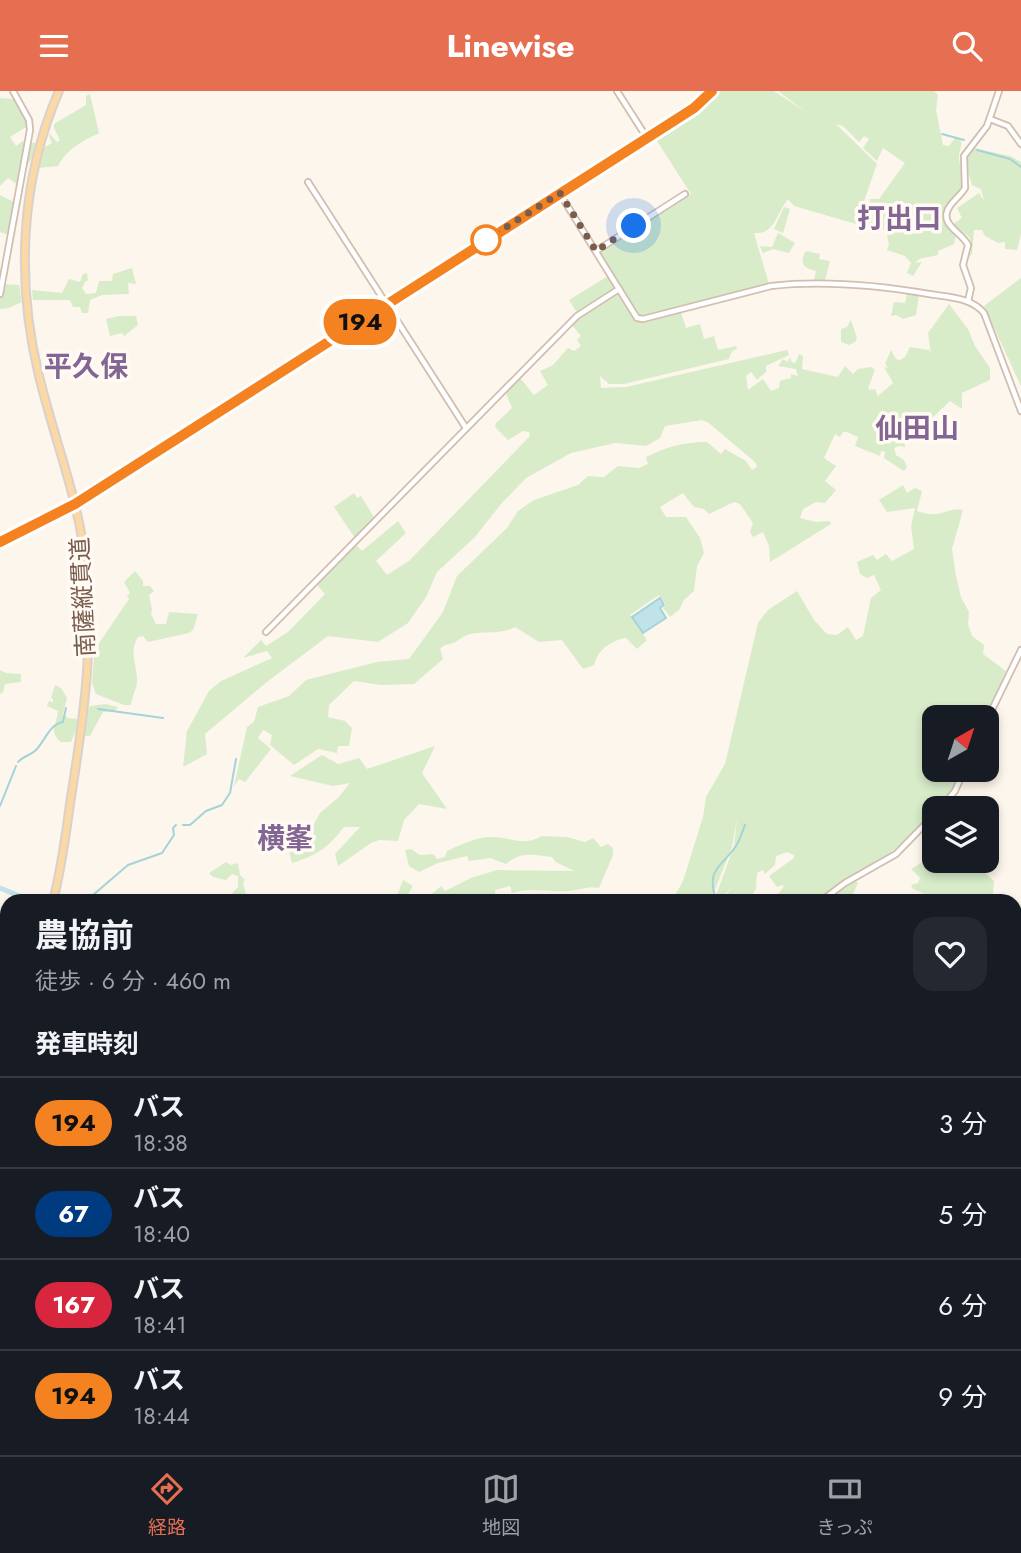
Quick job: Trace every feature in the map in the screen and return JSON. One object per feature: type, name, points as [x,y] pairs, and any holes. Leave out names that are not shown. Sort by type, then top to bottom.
[{"type":"main road","name":"南薩縦貫道","points":[[55,894],[78,756],[88,653],[87,580],[75,504],[30,333],[24,273],[26,224],[32,179],[59,91]]},
{"type":"main road","points":[[0,542],[75,504],[694,108],[712,91]]},
{"type":"street","points":[[0,294],[30,130],[29,120],[13,91]]},
{"type":"street","points":[[617,91],[647,138]]},
{"type":"street","points":[[968,301],[971,288],[963,265],[968,245],[965,238],[950,226],[947,214],[948,208],[965,188],[965,153],[985,130],[999,91]]},
{"type":"street","points":[[990,119],[1009,126],[1021,144]]},
{"type":"street","points":[[308,182],[466,428]]},
{"type":"street","points":[[560,193],[633,314],[640,319],[789,283],[881,286],[968,301],[979,307],[986,317],[1021,411]]},
{"type":"street","points":[[596,251],[685,194]]},
{"type":"street","points":[[266,632],[577,316],[619,289]]},
{"type":"street","points":[[994,705],[1021,650]]},
{"type":"street","points":[[830,894],[896,854],[922,827]]},
{"type":"green space","points":[[716,91],[774,91],[806,112],[778,91],[934,91],[938,95],[936,110],[943,145],[949,146],[956,137],[961,141],[959,157],[963,186],[943,212],[948,228],[956,235],[954,244],[938,251],[938,255],[919,259],[915,263],[922,262],[913,276],[907,273],[911,263],[905,256],[887,250],[889,244],[886,230],[868,227],[870,199],[879,199],[905,163],[883,148],[877,161],[863,148],[869,139],[864,136],[859,142],[843,126],[836,124],[877,164],[856,224],[794,206],[788,199],[771,227],[761,233],[754,233],[769,284],[679,306],[686,328],[700,324],[704,339],[714,336],[718,350],[736,346],[737,349],[732,351],[729,359],[624,384],[609,384],[600,376],[601,388],[626,387],[787,350],[789,355],[766,366],[766,372],[757,380],[751,372],[746,376],[748,390],[763,379],[771,391],[779,388],[780,381],[791,378],[791,374],[798,376],[796,369],[778,366],[783,359],[788,362],[790,357],[792,363],[796,362],[799,354],[803,356],[802,369],[838,377],[845,366],[853,374],[858,369],[871,367],[875,370],[868,388],[875,389],[878,396],[893,383],[884,367],[888,368],[885,364],[891,350],[896,359],[900,360],[905,357],[910,347],[929,350],[931,354],[928,333],[949,304],[968,329],[975,346],[990,368],[990,380],[962,393],[962,409],[950,401],[929,421],[924,418],[910,431],[912,438],[904,440],[905,447],[894,448],[896,455],[904,460],[907,467],[904,471],[884,458],[885,452],[881,451],[880,456],[855,446],[858,437],[847,432],[843,432],[840,437],[835,434],[824,458],[836,466],[825,481],[836,490],[825,503],[816,502],[803,509],[800,518],[816,522],[830,521],[831,524],[770,562],[769,546],[763,532],[753,537],[750,532],[753,523],[740,504],[734,502],[709,514],[704,509],[694,507],[683,493],[660,507],[666,517],[686,517],[700,538],[704,553],[697,566],[694,591],[684,600],[679,610],[670,617],[663,608],[666,605],[659,595],[630,615],[647,640],[637,649],[626,638],[615,641],[602,650],[594,665],[583,669],[562,640],[539,642],[515,627],[468,635],[440,649],[443,659],[414,684],[381,685],[354,681],[329,705],[328,717],[345,721],[352,728],[349,746],[338,746],[337,753],[318,749],[294,765],[270,745],[272,735],[263,730],[258,738],[271,749],[245,782],[239,779],[234,786],[247,727],[254,722],[258,707],[289,696],[306,680],[377,662],[409,659],[443,612],[457,576],[507,528],[518,511],[534,500],[578,485],[588,476],[604,477],[618,466],[639,468],[648,464],[646,457],[690,443],[707,442],[721,454],[725,449],[746,461],[752,470],[757,467],[756,463],[702,420],[665,426],[660,438],[646,446],[615,443],[571,453],[526,478],[501,504],[475,537],[437,572],[426,597],[408,623],[378,642],[328,636],[268,681],[205,734],[207,754],[183,767],[187,731],[209,691],[221,681],[272,658],[267,651],[243,658],[261,640],[266,646],[288,632],[325,594],[316,584],[355,544],[362,551],[398,521],[406,533],[376,561],[387,575],[409,561],[530,436],[529,432],[523,431],[508,440],[495,427],[512,408],[505,391],[520,378],[534,395],[548,385],[540,371],[553,365],[568,348],[574,351],[581,346],[577,340],[581,336],[571,324],[579,316],[569,300],[613,273],[600,252],[691,194],[656,136],[698,109]]},
{"type":"green space","points":[[90,94],[99,133],[71,150],[58,166],[38,168],[43,148],[52,143],[50,134],[57,142],[60,140],[54,124],[86,105],[86,96]]},
{"type":"green space","points":[[0,98],[14,99],[28,122],[26,127],[10,137],[16,146],[23,141],[35,143],[33,156],[27,166],[29,148],[18,185],[8,178],[0,186]]},
{"type":"green space","points":[[974,148],[1010,156],[1021,162],[1021,234],[1017,250],[1005,249],[1005,242],[998,243],[985,236],[982,230],[974,230],[972,254],[968,259],[971,252],[970,238],[953,224],[962,218],[957,208],[979,193],[984,201],[981,189],[972,185],[968,170],[968,156]]},
{"type":"green space","points":[[0,195],[16,203],[9,235],[0,232]]},
{"type":"green space","points":[[784,207],[790,209],[783,233],[774,229]]},
{"type":"green space","points":[[778,233],[795,243],[789,253],[773,249],[763,253],[760,246],[772,247]]},
{"type":"green space","points":[[806,251],[820,254],[819,259],[830,261],[825,280],[814,280],[816,271],[804,264]]},
{"type":"green space","points":[[132,268],[136,284],[128,283],[129,294],[102,295],[90,300],[88,313],[82,313],[80,307],[73,307],[70,300],[33,300],[32,290],[62,293],[69,279],[80,282],[83,274],[87,273],[88,280],[82,288],[86,294],[96,293],[99,281],[112,281],[113,274]]},
{"type":"green space","points":[[1021,278],[1021,386],[984,306]]},
{"type":"green space","points":[[0,284],[19,285],[22,302],[0,309]]},
{"type":"green space","points":[[907,293],[919,295],[916,315],[903,319],[896,315],[891,316],[894,302],[905,303]]},
{"type":"green space","points":[[136,316],[138,325],[124,336],[122,333],[110,336],[106,319]]},
{"type":"green space","points":[[851,320],[857,338],[849,345],[841,342],[841,329],[847,327]]},
{"type":"green space","points":[[903,485],[907,493],[915,488],[922,491],[917,511],[938,514],[963,510],[952,549],[961,597],[969,612],[968,624],[972,636],[984,645],[983,654],[1006,671],[991,705],[922,705],[922,782],[957,782],[947,796],[922,796],[922,824],[887,855],[853,878],[858,883],[853,894],[778,894],[784,886],[777,887],[769,876],[794,858],[794,855],[787,852],[776,856],[775,865],[765,874],[763,870],[757,873],[756,889],[753,894],[727,894],[732,887],[726,894],[715,894],[734,846],[737,818],[732,847],[714,892],[676,894],[683,881],[703,817],[706,797],[725,764],[758,623],[768,610],[797,591],[814,620],[827,634],[837,635],[848,627],[856,640],[863,636],[871,598],[881,590],[874,575],[867,578],[860,574],[857,562],[873,555],[877,560],[886,554],[892,561],[914,549],[911,526],[915,508],[887,512],[879,500]]},
{"type":"green space","points":[[354,493],[357,498],[361,496],[374,517],[355,538],[334,507]]},
{"type":"green space","points":[[135,571],[143,581],[143,586],[150,586],[154,591],[149,595],[151,614],[156,624],[166,624],[169,612],[198,614],[193,630],[189,633],[148,642],[143,636],[138,637],[134,648],[136,685],[131,705],[124,705],[96,694],[92,683],[94,657],[99,654],[98,645],[129,599],[127,596],[130,593],[124,582]]},
{"type":"green space","points":[[0,670],[21,674],[21,682],[5,684],[0,694]]},
{"type":"green space","points":[[55,685],[61,688],[67,698],[63,714],[77,719],[71,742],[61,742],[57,738],[54,728],[58,711],[47,706],[49,701],[53,702],[51,698]]},
{"type":"green space","points":[[106,704],[118,707],[115,711],[103,712],[90,736],[84,736],[90,706]]},
{"type":"green space","points":[[435,746],[422,773],[447,809],[419,804],[404,820],[398,841],[379,840],[371,843],[338,866],[335,854],[360,827],[344,827],[321,850],[292,863],[288,846],[312,828],[320,813],[338,798],[350,783],[333,786],[290,776],[322,755],[338,764],[359,758],[367,769]]},
{"type":"green space","points":[[542,836],[567,837],[585,842],[593,838],[601,847],[608,844],[613,848],[613,855],[599,888],[512,893],[510,886],[495,890],[495,894],[432,894],[441,886],[445,891],[471,878],[497,870],[574,871],[552,857],[528,855],[517,857],[506,864],[490,858],[469,861],[467,856],[438,863],[419,872],[409,866],[405,850],[411,849],[420,855],[433,854],[437,859],[445,857],[447,851],[480,838],[498,837],[523,841]]},
{"type":"green space","points":[[226,862],[231,865],[238,863],[240,875],[245,880],[243,883],[246,894],[232,894],[238,887],[238,876],[232,874],[226,880],[213,877],[209,873]]},
{"type":"green space","points":[[921,863],[922,873],[985,873],[994,881],[993,894],[924,894],[913,889],[911,885],[918,883],[920,878],[911,869]]},
{"type":"green space","points":[[403,880],[413,886],[408,894],[398,894]]},
{"type":"water","points":[[660,598],[664,605],[660,608],[666,618],[643,633],[632,617]]},
{"type":"waterway","points":[[942,134],[964,140]]},
{"type":"waterway","points":[[977,150],[1010,159],[1021,167]]},
{"type":"waterway","points":[[18,762],[35,751],[51,729],[63,722],[66,708]]},
{"type":"waterway","points":[[98,709],[163,718]]},
{"type":"waterway","points":[[183,825],[190,825],[206,811],[222,805],[230,793],[236,759]]},
{"type":"waterway","points":[[0,806],[16,766]]},
{"type":"waterway","points":[[94,894],[128,865],[162,853],[174,835],[173,828],[176,825]]},
{"type":"waterway","points":[[714,894],[716,870],[736,846],[745,825]]},
{"type":"waterway","points":[[0,888],[15,894]]},
{"type":"bus line","name":"194","points":[[0,542],[75,504],[694,108],[712,91]]},
{"type":"district","name":"打出口","points":[[899,218]]},
{"type":"district","name":"平久保","points":[[86,366]]},
{"type":"district","name":"仙田山","points":[[917,428]]},
{"type":"district","name":"横峯","points":[[285,838]]},
{"type":"route","points":[[486,240],[560,193],[596,251],[634,226]]}]
